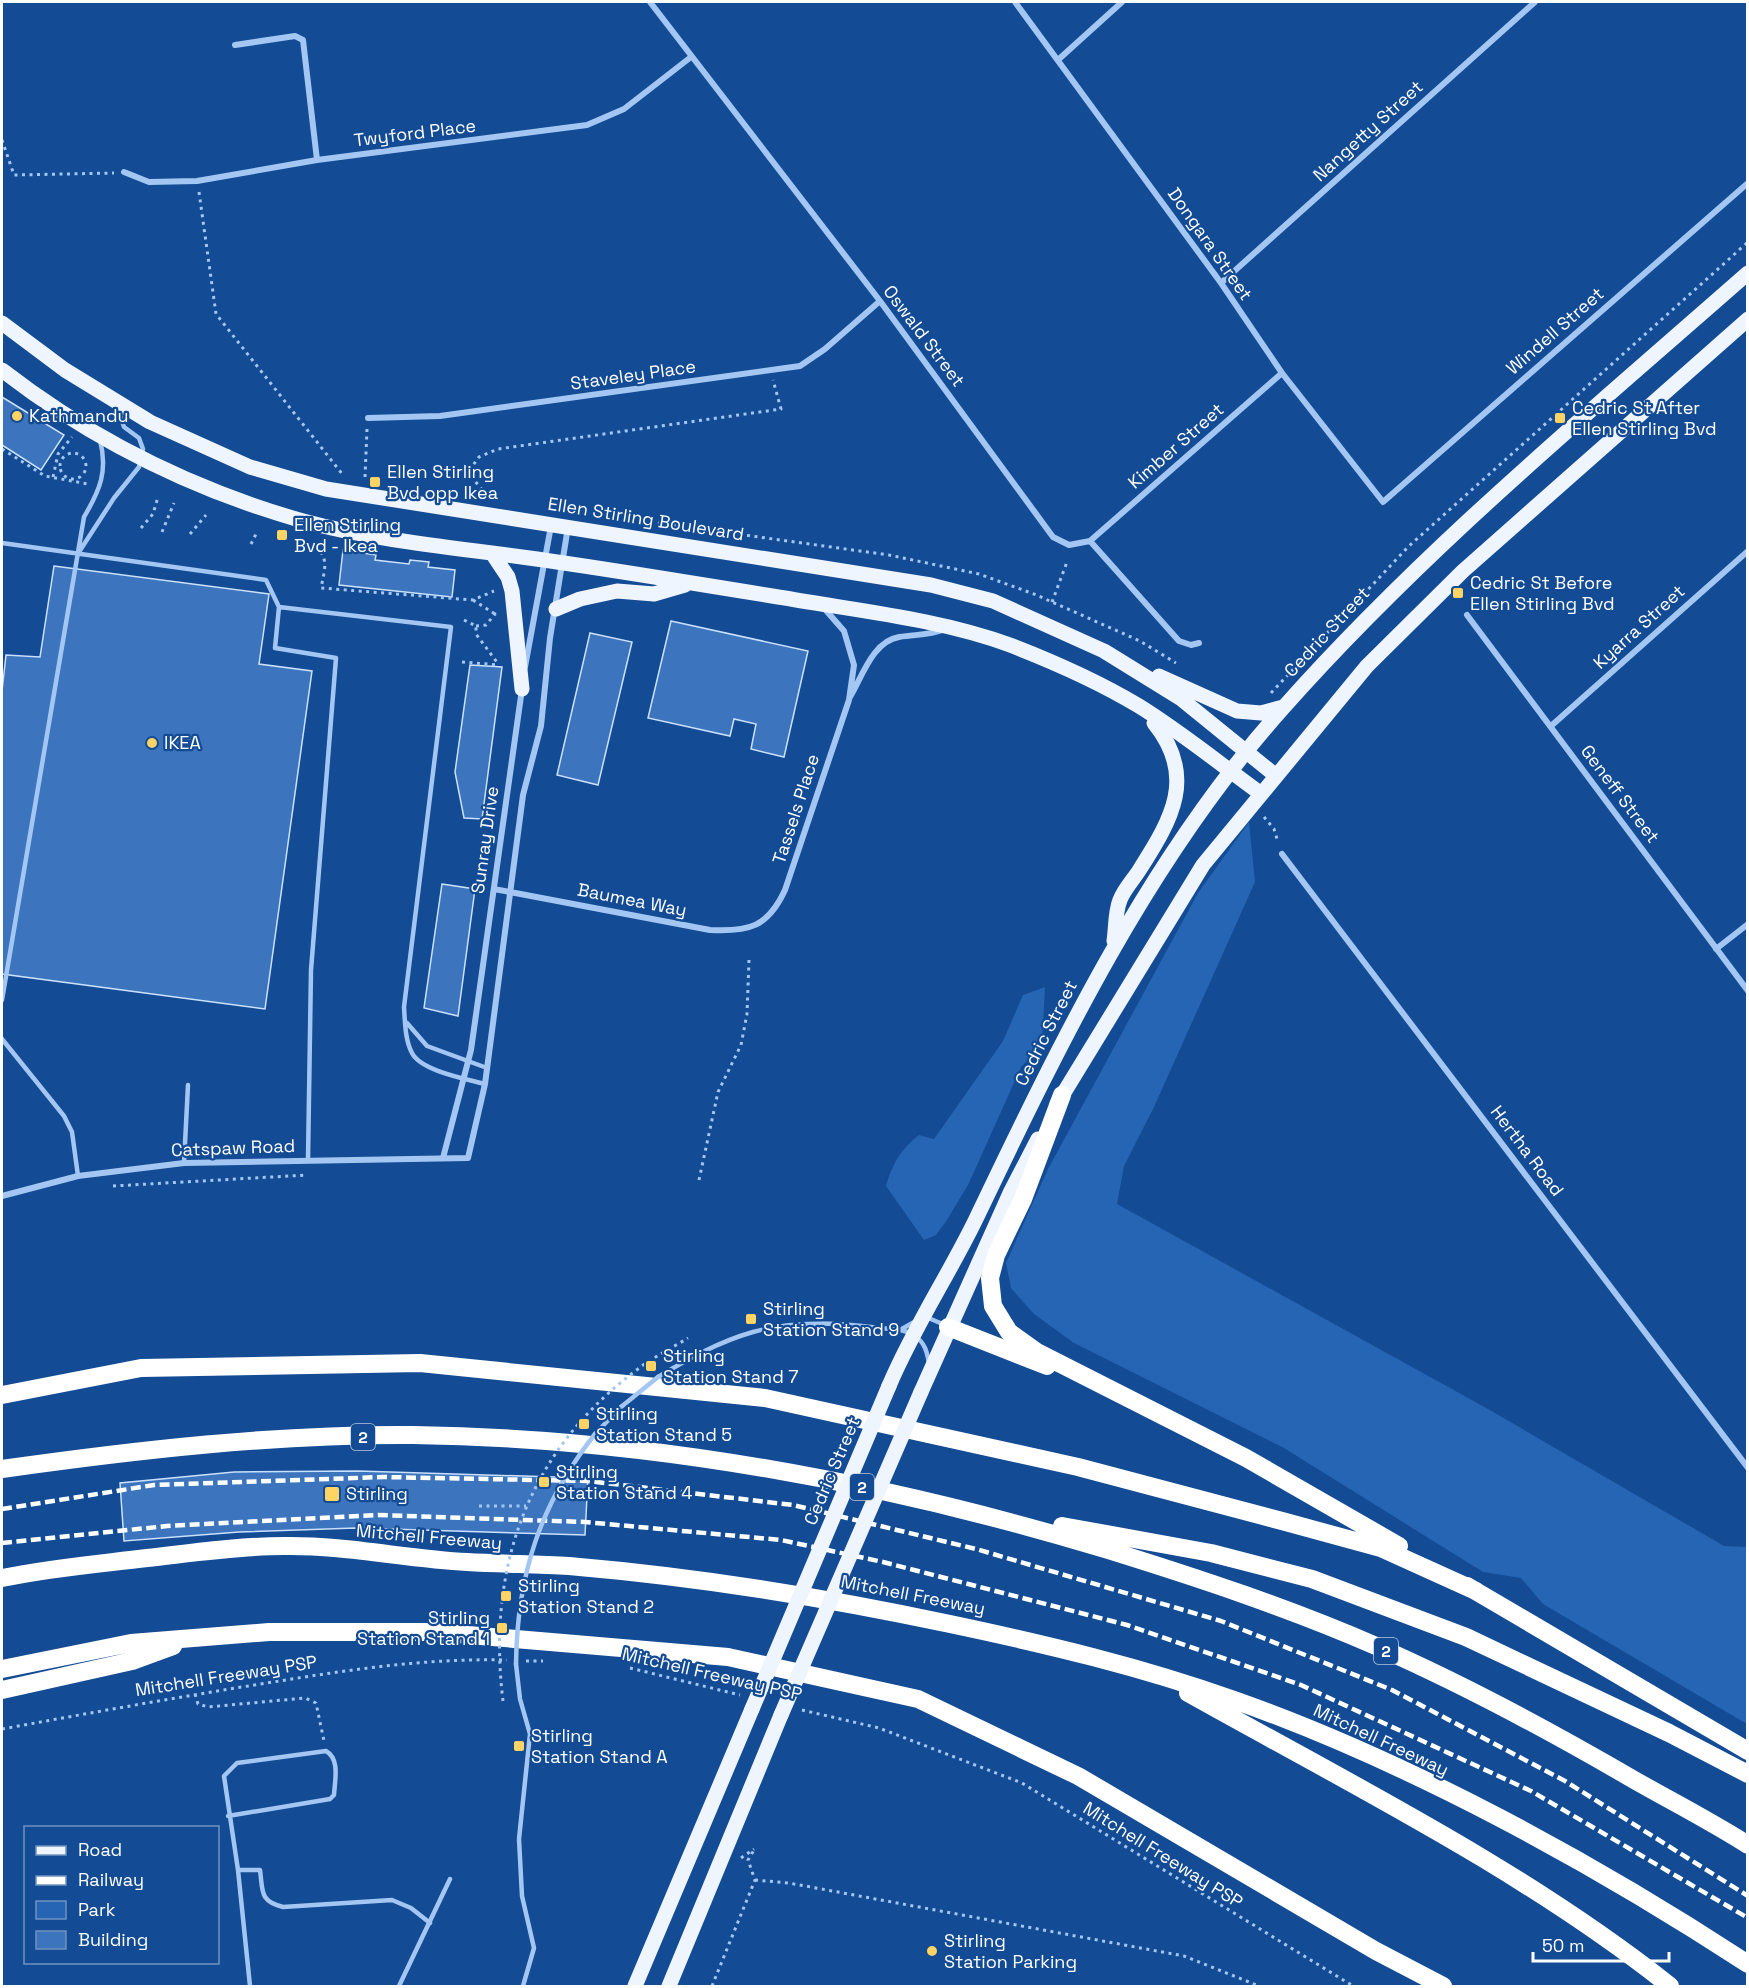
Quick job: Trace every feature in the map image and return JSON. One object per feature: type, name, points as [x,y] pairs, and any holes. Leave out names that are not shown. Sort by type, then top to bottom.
[{"type":"highway","points":[[1062,1095],[1023,1199],[996,1255],[990,1278],[993,1306],[1008,1332],[1037,1352],[1246,1458],[1748,1751]]},
{"type":"highway","points":[[948,1327],[1035,1363],[1084,1375]]},
{"type":"highway","points":[[2,1395],[141,1368],[420,1363],[765,1398],[1078,1467],[1282,1521],[1381,1548],[1476,1591]]},
{"type":"highway","name":"2","points":[[2,1469],[223,1444],[410,1435],[502,1438],[594,1445],[726,1461],[862,1487],[998,1517],[1162,1567],[1279,1607],[1376,1646],[1548,1730],[1748,1845]]},
{"type":"highway","points":[[998,1517],[1211,1553],[1312,1579],[1466,1637],[1669,1733],[1748,1774]]},
{"type":"highway","name":"Mitchell Freeway","points":[[2,1578],[33,1571],[200,1552],[286,1546],[463,1562],[563,1566],[738,1584],[879,1609],[1027,1640],[1154,1674],[1295,1723],[1491,1815],[1673,1916],[1748,1964]]},
{"type":"highway","points":[[2,1669],[131,1644],[200,1636],[269,1632],[433,1632],[728,1657],[918,1699],[1078,1776],[1376,1951],[1443,1986]]},
{"type":"highway","points":[[2,1690],[132,1661],[200,1636]]},
{"type":"highway","points":[[1154,1674],[1476,1853],[1611,1940],[1670,1986]]},
{"type":"main road","name":"Cedric Street","points":[[635,1986],[890,1386],[907,1333],[925,1316],[1113,946],[1246,752],[1283,707],[1390,593],[1505,487],[1748,273]]},
{"type":"main road","points":[[669,1986],[781,1714],[948,1327],[1010,1193],[1062,1095],[1203,865],[1260,793],[1367,666],[1417,615],[1748,319]]},
{"type":"main road","name":"Ellen Stirling Boulevard","points":[[2,323],[65,370],[117,404],[150,422],[250,467],[326,489],[931,585],[993,601],[1104,651],[1180,698],[1275,775]]},
{"type":"main road","points":[[2,370],[51,406],[100,437],[142,458],[213,490],[304,521],[397,540],[563,562],[820,604],[950,628],[1010,645],[1045,659],[1140,707],[1260,793]]},
{"type":"main road","points":[[492,553],[508,577],[512,591],[522,689]]},
{"type":"main road","points":[[556,609],[580,599],[616,591],[654,594],[691,583]]},
{"type":"main road","points":[[1104,651],[1237,711],[1261,713],[1283,707]]},
{"type":"main road","points":[[1113,946],[1120,900],[1163,833],[1179,779],[1165,737],[1140,707]]},
{"type":"street","name":"Oswald Street","points":[[650,2],[880,301],[1053,537],[1069,545],[1090,542]]},
{"type":"street","name":"Dongara Street","points":[[1015,2],[1221,283],[1282,373],[1383,502]]},
{"type":"street","points":[[1059,59],[1122,2]]},
{"type":"street","name":"Nangetty Street","points":[[1221,283],[1535,2]]},
{"type":"street","points":[[235,45],[295,36],[303,40],[317,160]]},
{"type":"street","name":"Twyford Place","points":[[124,172],[149,182],[197,181],[317,160],[588,126],[624,109],[691,57]]},
{"type":"street","name":"Windell Street","points":[[1383,502],[1748,183]]},
{"type":"street","name":"Staveley Place","points":[[368,418],[440,416],[800,366],[814,358],[880,301]]},
{"type":"street","name":"Kimber Street","points":[[1090,542],[1282,373]]},
{"type":"street","name":"Sunray Drive","points":[[443,1158],[468,1062],[522,689],[551,524]]},
{"type":"street","name":"Sunray Drive","points":[[468,1158],[485,1084],[523,795],[541,726],[550,638],[568,527]]},
{"type":"street","points":[[1090,542],[1179,641],[1191,645],[1200,643]]},
{"type":"street","name":"Kyarra Street","points":[[1551,726],[1748,551]]},
{"type":"street","name":"Tassels Place","points":[[820,604],[844,631],[854,665],[849,700]]},
{"type":"street","name":"Geneff Street","points":[[1467,615],[1748,991]]},
{"type":"street","name":"Tassels Place","points":[[763,922],[778,907],[786,890],[849,700],[872,657],[882,645],[897,637],[926,636],[950,628]]},
{"type":"street","name":"Hertha Road","points":[[1282,854],[1748,1468]]},
{"type":"street","name":"Baumea Way","points":[[494,889],[710,930],[741,932],[763,922]]},
{"type":"street","points":[[1716,949],[1748,924]]},
{"type":"street","name":"Catspaw Road","points":[[2,1196],[78,1176],[184,1163],[468,1158]]},
{"type":"lane","points":[[78,554],[114,498],[139,467],[142,458],[139,438],[124,427],[117,404]]},
{"type":"lane","points":[[2,1000],[84,517],[100,490],[104,471],[100,437]]},
{"type":"lane","points":[[2,543],[266,580],[279,607],[275,648],[336,658],[311,970],[308,1160]]},
{"type":"lane","points":[[279,607],[451,627],[406,980],[405,1021],[413,1056],[435,1070],[485,1084]]},
{"type":"lane","points":[[405,1021],[427,1046],[487,1068]]},
{"type":"lane","points":[[2,1039],[64,1116],[72,1132],[78,1176]]},
{"type":"lane","points":[[184,1163],[188,1085]]},
{"type":"lane","points":[[925,1316],[948,1327]]},
{"type":"lane","points":[[523,1986],[534,1948],[522,1896],[519,1839],[530,1734],[520,1699],[516,1629],[525,1570],[537,1533],[559,1485],[595,1434],[621,1407],[658,1377],[695,1355],[753,1332],[790,1324],[835,1323],[907,1333],[925,1346],[930,1365],[921,1392]]},
{"type":"lane","points":[[228,1816],[330,1799],[334,1794],[335,1761],[333,1755],[326,1750],[237,1763],[224,1776],[228,1816],[238,1870],[250,1986]]},
{"type":"lane","points":[[238,1870],[260,1870],[264,1897],[269,1904],[283,1907],[392,1900],[430,1923]]},
{"type":"lane","points":[[399,1986],[450,1879]]},
{"type":"path","points":[[2,140],[14,175],[124,172]]},
{"type":"path","points":[[197,181],[216,314],[343,475]]},
{"type":"path","points":[[487,496],[475,480],[471,468],[479,457],[498,449],[781,409],[770,371]]},
{"type":"path","points":[[365,477],[368,418]]},
{"type":"path","points":[[53,477],[58,454],[72,437]]},
{"type":"path","points":[[2,449],[45,476],[89,484]]},
{"type":"path","points":[[74,453],[80,456],[85,467],[78,478],[71,480],[61,471],[60,465],[62,458],[74,453]]},
{"type":"path","points":[[332,473],[376,479]]},
{"type":"path","points":[[477,495],[505,499]]},
{"type":"path","points":[[141,528],[153,514],[159,497]]},
{"type":"path","points":[[162,532],[174,503]]},
{"type":"path","points":[[190,534],[206,515]]},
{"type":"path","points":[[637,520],[889,555],[979,574],[1052,602],[1140,641],[1184,669]]},
{"type":"path","points":[[251,544],[256,534]]},
{"type":"path","points":[[315,547],[322,552],[326,560],[321,588],[473,600],[495,614],[503,615]]},
{"type":"path","points":[[1052,602],[1067,562]]},
{"type":"path","points":[[473,600],[501,587]]},
{"type":"path","points":[[464,620],[476,626],[486,625],[495,614]]},
{"type":"path","points":[[476,626],[476,634],[499,665]]},
{"type":"path","points":[[462,662],[510,666]]},
{"type":"path","points":[[1263,815],[1274,829],[1282,854]]},
{"type":"path","points":[[699,1180],[718,1092],[741,1045],[747,1014],[749,960]]},
{"type":"path","points":[[103,1186],[309,1175]]},
{"type":"path","points":[[479,1506],[526,1506]]},
{"type":"path","name":"Mitchell Freeway PSP","points":[[2,1729],[195,1694],[382,1665],[473,1659],[552,1662]]},
{"type":"path","name":"Mitchell Freeway PSP","points":[[619,1666],[743,1696]]},
{"type":"path","points":[[195,1694],[198,1704],[208,1707],[305,1698],[316,1703],[326,1750]]},
{"type":"path","name":"Mitchell Freeway PSP","points":[[800,1709],[879,1728],[1022,1783],[1353,1986]]},
{"type":"path","points":[[712,1986],[755,1880],[748,1860],[754,1849]]},
{"type":"path","points":[[755,1880],[789,1883],[1184,1956],[1259,1986]]},
{"type":"green space","points":[[1249,822],[1255,882],[1154,1107],[1124,1166],[1117,1204],[1488,1409],[1724,1546],[1747,1547],[1747,1724],[1543,1604],[1521,1578],[1483,1572],[1284,1448],[1074,1343],[1034,1314],[1011,1288],[1006,1263],[1048,1169],[1198,893]]},
{"type":"green space","points":[[1045,987],[1042,1045],[1021,1067],[969,1183],[947,1220],[936,1235],[924,1240],[886,1186],[894,1164],[902,1151],[919,1135],[934,1139],[1003,1041],[1023,995]]},
{"type":"building","name":"Kathmandu","points":[[2,397],[64,435],[41,470],[2,445]]},
{"type":"building","points":[[343,550],[376,555],[375,560],[409,564],[410,560],[429,562],[428,567],[455,570],[452,597],[339,585]]},
{"type":"building","name":"IKEA","points":[[54,566],[269,594],[259,664],[312,671],[265,1009],[2,974],[2,691],[6,655],[40,657]]},
{"type":"building","points":[[671,621],[808,651],[784,757],[751,749],[756,724],[734,719],[730,736],[648,718]]},
{"type":"building","points":[[590,633],[632,642],[598,785],[557,775]]},
{"type":"building","points":[[470,665],[502,667],[482,819],[464,818],[455,772]]},
{"type":"building","points":[[442,884],[475,889],[458,1016],[424,1008]]},
{"type":"building","points":[[358,1471],[588,1478],[585,1535],[356,1528],[239,1532],[124,1541],[120,1483],[234,1472]]},
{"type":"railway","points":[[2,1509],[154,1485],[383,1477],[588,1481],[793,1505],[976,1549],[1221,1621],[1392,1690],[1565,1781],[1748,1896]]},
{"type":"railway","points":[[2,1543],[167,1526],[378,1515],[585,1522],[781,1540],[883,1562],[1127,1625],[1301,1685],[1531,1791],[1748,1918]]},
{"type":"place","name":"Kathmandu","points":[[17,416]]},
{"type":"place","name":"Cedric St After Ellen Stirling Bvd","points":[[1560,418]]},
{"type":"place","name":"Ellen Stirling Bvd opp Ikea","points":[[375,482]]},
{"type":"place","name":"Ellen Stirling Bvd - Ikea","points":[[282,535]]},
{"type":"place","name":"Cedric St Before Ellen Stirling Bvd","points":[[1458,593]]},
{"type":"place","name":"IKEA","points":[[152,743]]},
{"type":"place","name":"Stirling Station Stand 9","points":[[751,1319]]},
{"type":"place","name":"Stirling Station Stand 7","points":[[651,1366]]},
{"type":"place","name":"Stirling Station Stand 5","points":[[584,1424]]},
{"type":"place","name":"Stirling Station Stand 4","points":[[544,1482]]},
{"type":"place","name":"Stirling","points":[[332,1494]]},
{"type":"place","name":"Stirling Station Stand 2","points":[[506,1596]]},
{"type":"place","name":"Stirling Station Stand 1","points":[[502,1628]]},
{"type":"place","name":"Stirling Station Stand A","points":[[519,1746]]},
{"type":"place","name":"Stirling Station Parking","points":[[932,1951]]}]
